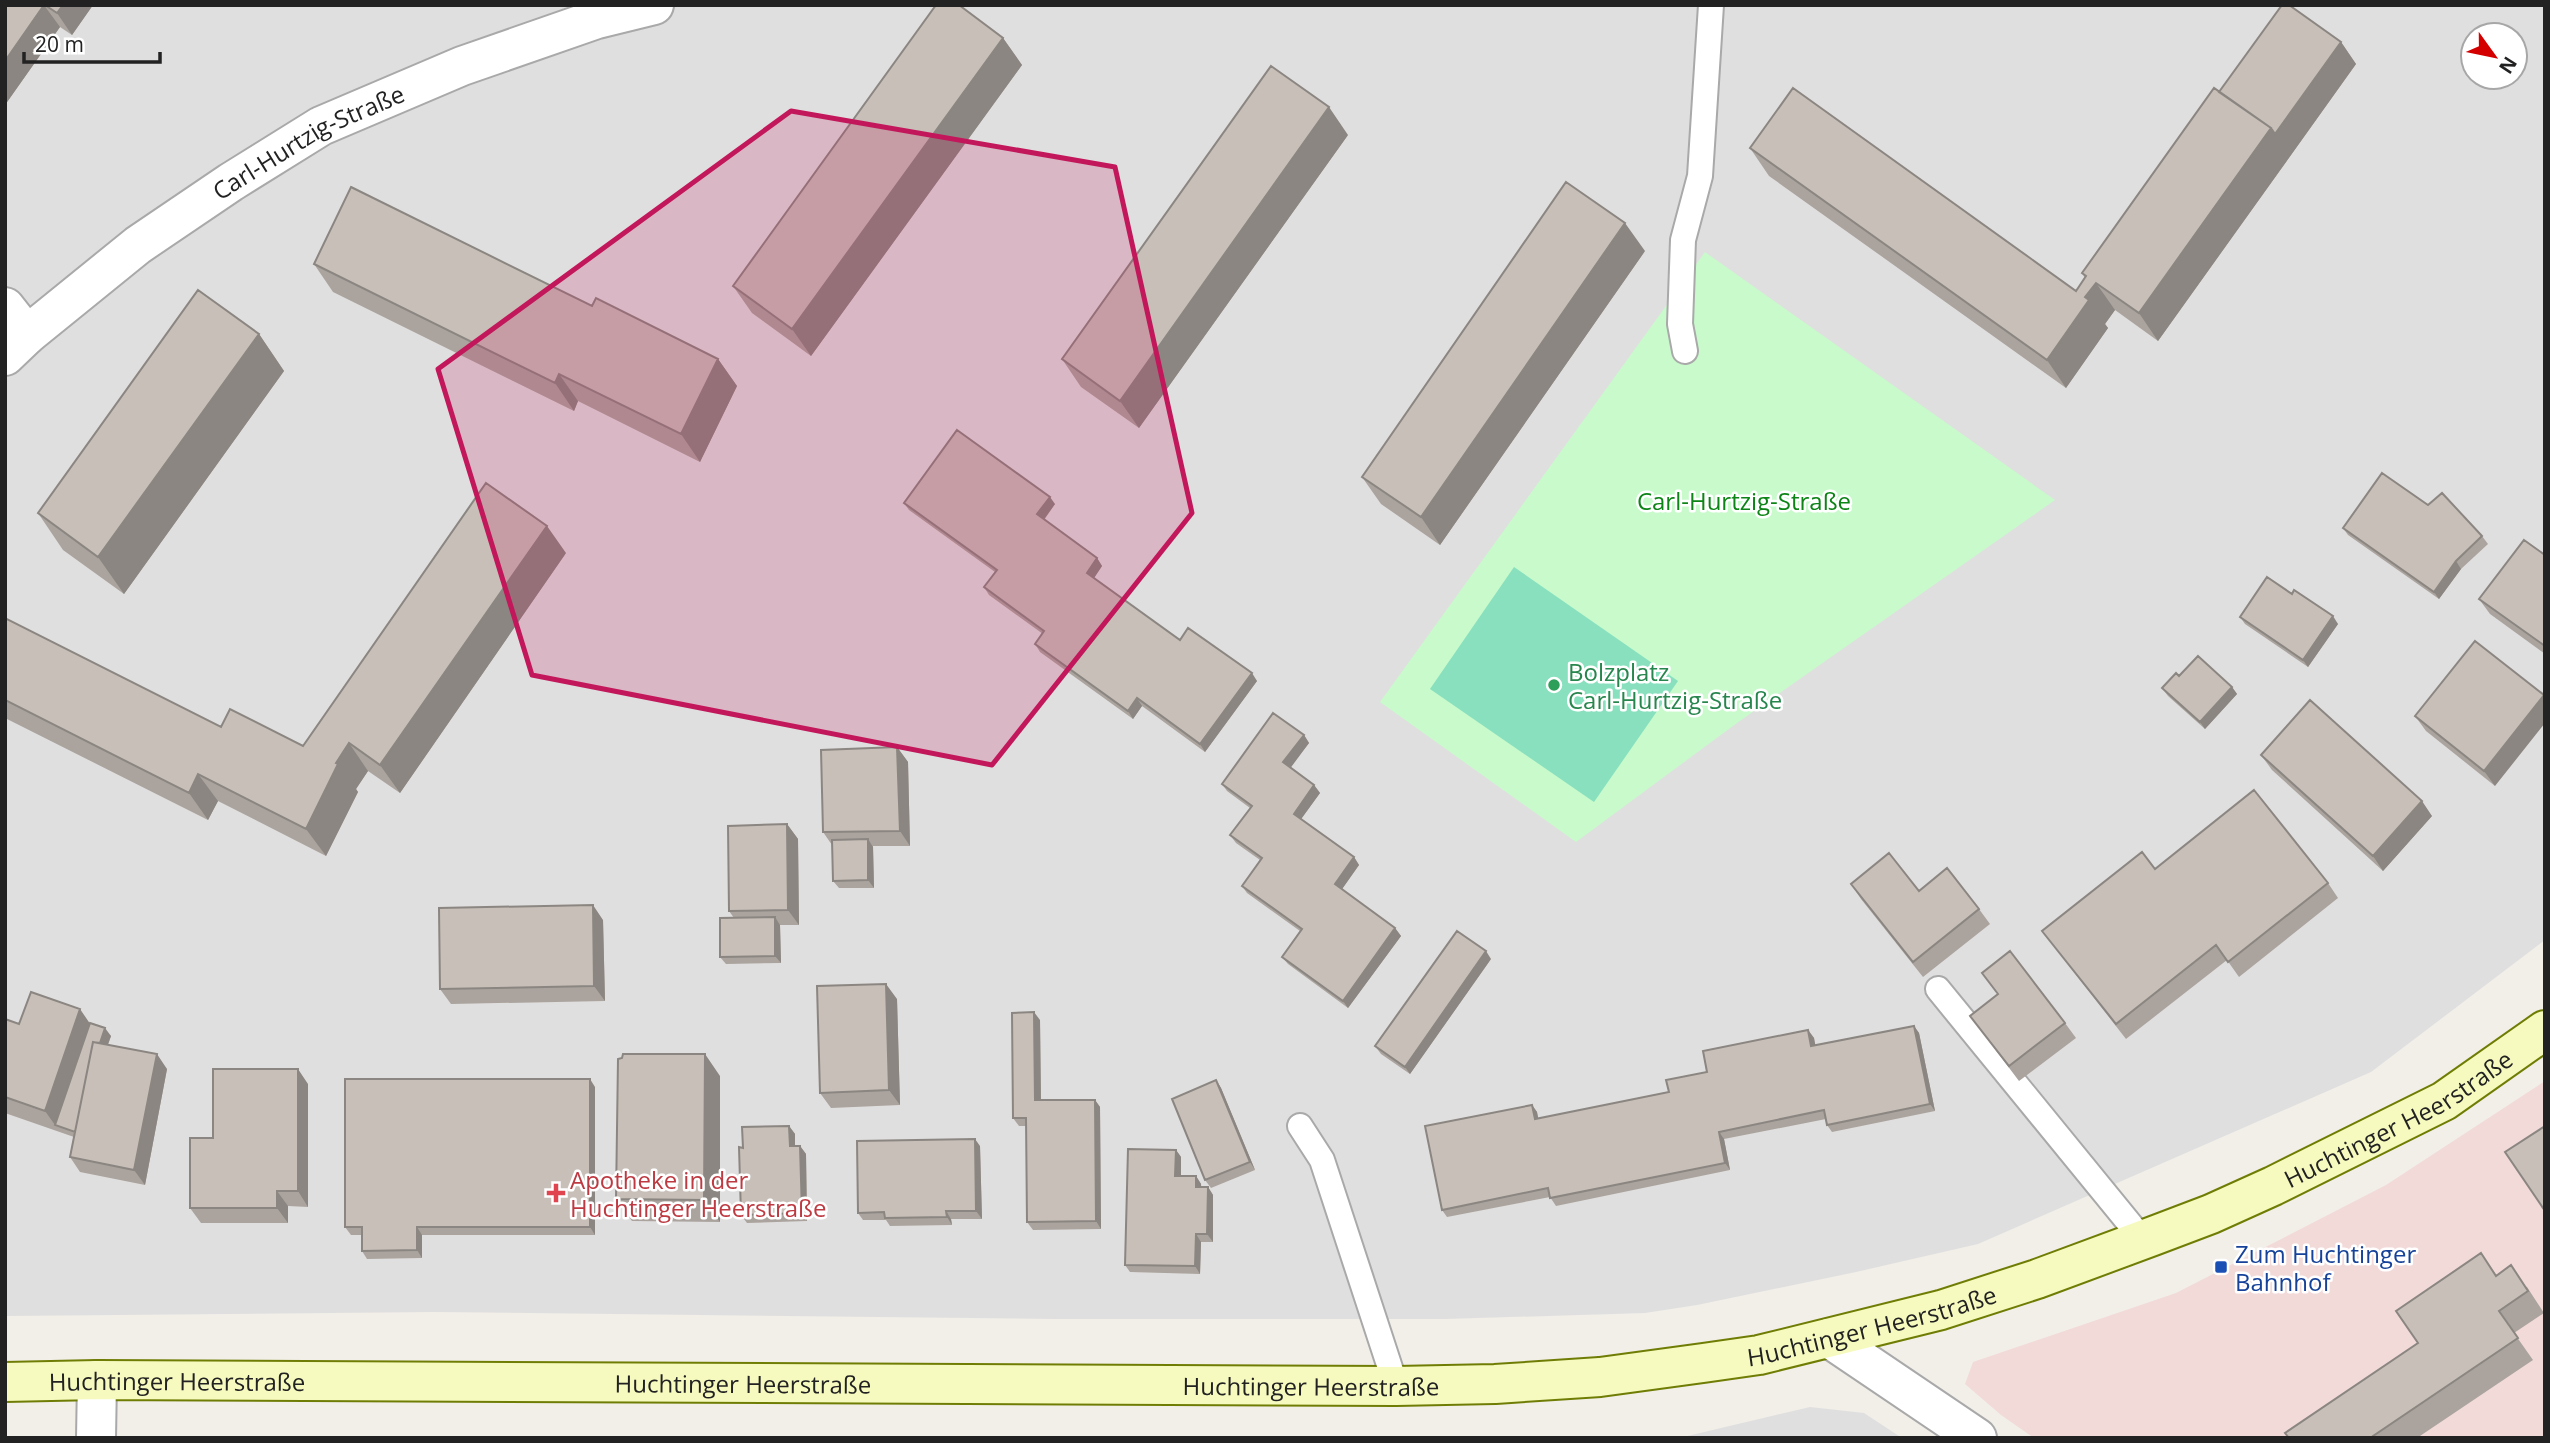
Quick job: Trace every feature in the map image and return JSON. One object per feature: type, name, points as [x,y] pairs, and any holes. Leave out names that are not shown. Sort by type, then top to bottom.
[{"type":"main road","name":"Huchtinger Heerstraße","points":[[5,1382],[97,1380],[1396,1386],[1495,1384],[1600,1377],[1759,1355],[1941,1310],[2211,1214],[2444,1101],[2545,1030]]},
{"type":"street","name":"Carl-Hurtzig-Straße","points":[[12,333],[245,173],[321,126],[462,66],[597,19],[654,5]]},
{"type":"street","points":[[1829,1338],[1977,1438]]},
{"type":"street","points":[[96,1438],[97,1380]]},
{"type":"lane","points":[[1685,351],[1680,324],[1683,240],[1700,176],[1711,5]]},
{"type":"lane","points":[[1938,989],[2143,1240]]},
{"type":"lane","points":[[1300,1126],[1322,1160],[1396,1386]]},
{"type":"highlighted area","points":[[791,111],[1115,167],[1192,513],[992,765],[532,675],[438,369]]},
{"type":"shaded area","points":[[5,5],[2545,5],[2545,940],[2371,1072],[1978,1244],[1697,1305],[1645,1313],[1445,1319],[1054,1319],[434,1312],[5,1316]]},
{"type":"shaded area","points":[[2545,1081],[2545,1438],[2034,1438],[2001,1415],[1965,1384],[1973,1362],[2176,1293],[2386,1185]]},
{"type":"shaded area","points":[[1810,1407],[1864,1413],[1902,1438],[1679,1438]]},
{"type":"green space","name":"Carl-Hurtzig-Straße","points":[[1705,252],[2055,500],[1737,723],[1576,842],[1380,702]]},
{"type":"green space","name":"Bolzplatz Carl-Hurtzig-Straße","points":[[1514,567],[1678,681],[1594,802],[1430,689]]},
{"type":"building","points":[[5,5],[44,5],[5,61]]},
{"type":"building","points":[[45,5],[63,5],[57,13]]},
{"type":"building","points":[[936,5],[959,5],[1003,38],[792,329],[733,286]]},
{"type":"building","points":[[2282,5],[2289,5],[2341,42],[2275,134],[2271,128],[2219,92]]},
{"type":"building","points":[[1271,66],[1329,107],[1120,401],[1062,359]]},
{"type":"building","points":[[1793,88],[2076,291],[2086,276],[2082,273],[2214,88],[2271,128],[2139,313],[2096,283],[2085,297],[2089,300],[2047,360],[1750,148]]},
{"type":"building","points":[[1566,182],[1625,223],[1421,517],[1362,477]]},
{"type":"building","points":[[351,187],[592,306],[596,298],[718,359],[681,434],[559,374],[555,383],[314,264]]},
{"type":"building","points":[[198,290],[259,334],[98,557],[38,513]]},
{"type":"building","points":[[957,430],[1050,497],[1037,514],[1097,558],[1087,573],[1180,640],[1188,628],[1252,673],[1200,744],[1137,698],[1128,711],[1035,644],[1044,631],[984,587],[997,570],[904,503]]},
{"type":"building","points":[[2382,473],[2428,505],[2442,493],[2482,536],[2456,561],[2434,592],[2343,528]]},
{"type":"building","points":[[486,483],[547,526],[380,765],[349,743],[336,763],[338,764],[306,829],[198,774],[189,793],[5,700],[5,618],[221,727],[230,709],[303,746]]},
{"type":"building","points":[[2524,540],[2545,555],[2545,646],[2479,599]]},
{"type":"building","points":[[2267,577],[2292,594],[2294,590],[2333,616],[2303,660],[2240,617]]},
{"type":"building","points":[[2475,641],[2544,695],[2484,771],[2415,716]]},
{"type":"building","points":[[2198,656],[2232,687],[2200,722],[2162,688],[2176,673],[2179,676]]},
{"type":"building","points":[[2310,700],[2422,801],[2373,856],[2261,755]]},
{"type":"building","points":[[1273,713],[1304,735],[1283,762],[1314,785],[1294,814],[1354,857],[1335,884],[1395,928],[1343,1001],[1282,957],[1302,929],[1242,886],[1262,858],[1230,835],[1252,806],[1222,784]]},
{"type":"building","points":[[897,747],[900,831],[823,832],[821,750]]},
{"type":"building","points":[[2254,790],[2328,883],[2228,962],[2216,945],[2116,1024],[2042,931],[2142,852],[2155,869]]},
{"type":"building","points":[[787,824],[788,910],[729,911],[728,826]]},
{"type":"building","points":[[868,839],[868,880],[833,881],[832,840]]},
{"type":"building","points":[[1889,853],[1919,891],[1947,868],[1979,909],[1913,962],[1851,884]]},
{"type":"building","points":[[593,905],[594,986],[440,989],[439,908]]},
{"type":"building","points":[[775,917],[775,956],[720,957],[720,918]]},
{"type":"building","points":[[1457,931],[1486,951],[1405,1067],[1375,1046]]},
{"type":"building","points":[[2010,951],[2065,1023],[2009,1066],[1970,1016],[1998,994],[1982,973]]},
{"type":"building","points":[[886,984],[889,1090],[820,1093],[817,986]]},
{"type":"building","points":[[31,992],[80,1009],[45,1111],[5,1097],[5,1019],[19,1024]]},
{"type":"building","points":[[1034,1012],[1035,1100],[1095,1100],[1096,1221],[1027,1222],[1026,1118],[1013,1118],[1012,1013]]},
{"type":"building","points":[[90,1023],[105,1028],[100,1043],[93,1042],[75,1132],[55,1125]]},
{"type":"building","points":[[1914,1026],[1930,1104],[1827,1125],[1824,1110],[1719,1132],[1725,1163],[1550,1198],[1548,1188],[1442,1210],[1425,1126],[1532,1105],[1535,1119],[1669,1092],[1666,1080],[1707,1072],[1703,1051],[1808,1030],[1811,1046]]},
{"type":"building","points":[[93,1042],[157,1054],[134,1170],[70,1157]]},
{"type":"building","points":[[623,1054],[705,1054],[704,1200],[616,1199],[618,1059],[622,1058]]},
{"type":"building","points":[[213,1069],[298,1069],[298,1191],[277,1191],[277,1208],[190,1208],[190,1138],[213,1138]]},
{"type":"building","points":[[345,1079],[590,1079],[590,1227],[417,1227],[417,1250],[362,1251],[362,1227],[345,1227]]},
{"type":"building","points":[[1216,1080],[1250,1162],[1205,1180],[1172,1099]]},
{"type":"building","points":[[789,1126],[790,1146],[800,1146],[802,1213],[741,1215],[739,1147],[743,1148],[742,1127]]},
{"type":"building","points":[[2545,1126],[2545,1211],[2505,1152]]},
{"type":"building","points":[[975,1139],[976,1211],[946,1211],[947,1217],[885,1218],[884,1212],[858,1213],[857,1141]]},
{"type":"building","points":[[1128,1149],[1176,1150],[1175,1176],[1196,1176],[1196,1187],[1208,1187],[1207,1234],[1196,1234],[1195,1266],[1125,1265]]},
{"type":"building","points":[[2481,1253],[2496,1276],[2511,1265],[2528,1291],[2499,1311],[2518,1338],[2370,1438],[2289,1438],[2285,1433],[2418,1343],[2396,1311]]},
{"type":"place","name":"Bolzplatz Carl-Hurtzig-Straße","points":[[1554,685]]},
{"type":"place","name":"Apotheke in der Huchtinger Heerstraße","points":[[556,1193]]},
{"type":"place","name":"Zum Huchtinger Bahnhof","points":[[2221,1267]]}]
